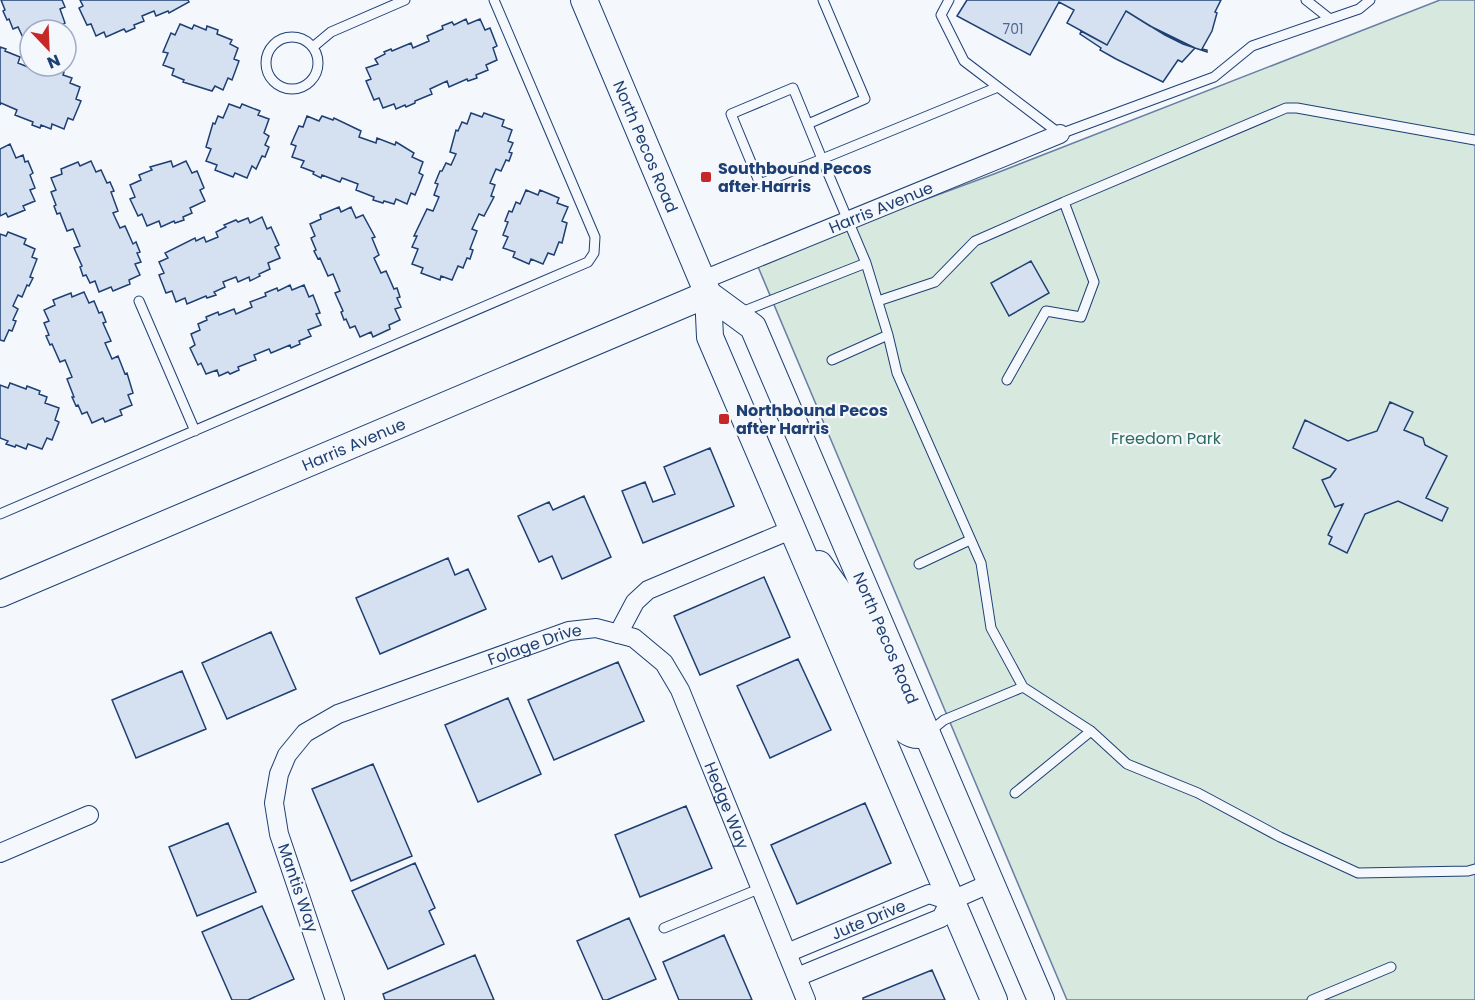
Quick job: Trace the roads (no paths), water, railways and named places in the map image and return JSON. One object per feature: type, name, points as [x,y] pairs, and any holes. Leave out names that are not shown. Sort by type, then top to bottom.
[{"type":"main road","name":"North Pecos Road","points":[[585,0],[705,287],[710,337],[994,1000]]},
{"type":"main road","name":"North Pecos Road","points":[[705,287],[753,327],[1041,1000]]},
{"type":"main road","name":"Harris Avenue","points":[[0,594],[705,287]]},
{"type":"main road","points":[[793,529],[844,599],[900,725],[910,735],[927,734]]},
{"type":"street","name":"Harris Avenue","points":[[705,287],[849,220],[1060,134]]},
{"type":"street","points":[[618,634],[635,602],[648,590],[793,529]]},
{"type":"street","name":"Folage Drive","points":[[279,774],[287,755],[305,733],[338,714],[568,631],[596,628],[618,634]]},
{"type":"street","name":"Hedge Way","points":[[618,634],[634,638],[664,663],[680,690],[806,1000]]},
{"type":"street","name":"Mantis Way","points":[[279,774],[274,803],[279,834],[335,1000]]},
{"type":"street","points":[[0,853],[89,815]]},
{"type":"street","name":"Jute Drive","points":[[797,977],[941,918],[950,901],[991,883]]},
{"type":"street","name":"Jute Drive","points":[[788,952],[929,894],[950,901]]},
{"type":"lane","points":[[313,47],[331,32],[405,0]]},
{"type":"lane","points":[[0,514],[588,262],[594,253],[595,237],[494,0]]},
{"type":"lane","points":[[808,124],[866,99],[823,0]]},
{"type":"lane","points":[[949,0],[941,15],[964,61],[1060,134],[1214,77],[1252,46],[1359,9],[1370,0]]},
{"type":"lane","points":[[1306,0],[1330,20]]},
{"type":"lane","points":[[292,37],[300,38],[313,47],[317,54],[317,71],[307,85],[291,90],[283,88],[269,78],[265,62],[267,54],[276,42],[292,37]]},
{"type":"lane","points":[[998,87],[822,159],[760,184],[731,114],[793,88],[822,159],[849,220],[866,263],[897,373],[981,563],[991,628],[1023,687],[1091,731],[1126,764],[1198,793],[1280,837],[1358,873],[1468,871],[1475,868]]},
{"type":"lane","points":[[878,301],[935,282],[975,242],[1064,201],[1286,108],[1297,108],[1475,140]]},
{"type":"lane","points":[[1007,380],[1046,310],[1081,316],[1094,282],[1064,201]]},
{"type":"lane","points":[[737,314],[866,263]]},
{"type":"lane","points":[[139,301],[195,431]]},
{"type":"lane","points":[[832,360],[888,335]]},
{"type":"lane","points":[[919,564],[970,540]]},
{"type":"lane","points":[[927,734],[944,720],[1023,687]]},
{"type":"lane","points":[[1015,793],[1091,731]]},
{"type":"lane","points":[[664,928],[761,888]]},
{"type":"lane","points":[[1312,1000],[1391,967]]},
{"type":"place","name":"Southbound Pecos after Harris","points":[[706,177]]},
{"type":"place","name":"Northbound Pecos after Harris","points":[[724,419]]},
{"type":"park label","name":"Freedom Park","points":[[1166,438]]}]
